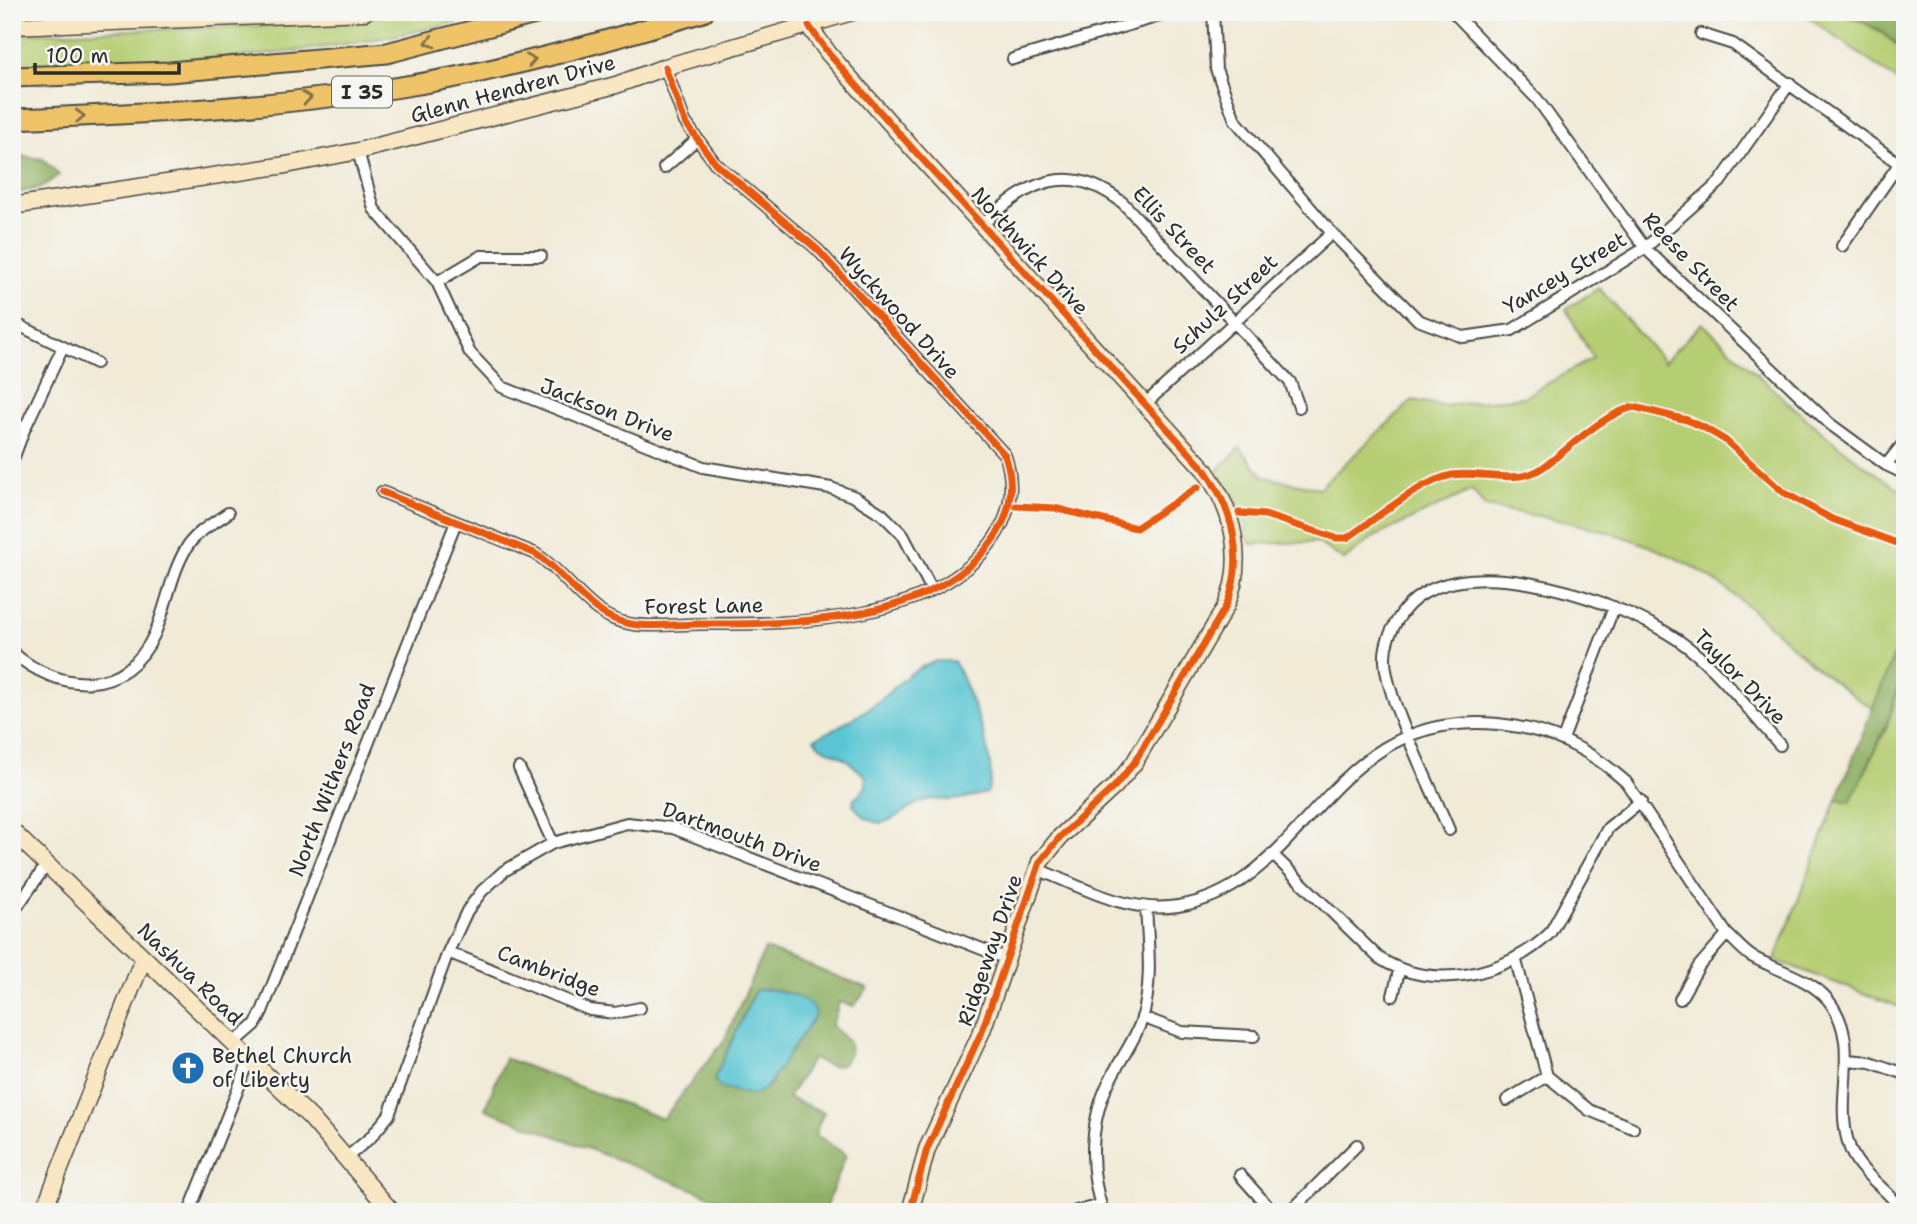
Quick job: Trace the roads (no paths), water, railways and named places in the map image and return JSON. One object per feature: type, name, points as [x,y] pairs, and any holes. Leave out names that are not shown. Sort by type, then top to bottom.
[{"type":"highway","name":"I 35","points":[[12,77],[170,72],[387,53],[543,12]]},
{"type":"highway","name":"I 35","points":[[12,119],[197,111],[394,88],[581,50],[703,12]]},
{"type":"street","points":[[12,26],[365,12]]},
{"type":"street","name":"Glenn Hendren Drive","points":[[12,206],[286,165],[358,151],[616,85],[665,67],[852,12]]},
{"type":"street","points":[[1013,59],[1173,12]]},
{"type":"street","name":"Yancey Street","points":[[1213,12],[1216,69],[1235,120],[1332,233],[1418,320],[1463,337],[1512,330],[1645,248],[1720,183],[1790,83]]},
{"type":"street","name":"Reese Street","points":[[1453,12],[1537,99],[1645,248],[1830,424],[1886,465],[1905,474]]},
{"type":"street","name":"Northwick Drive","points":[[809,26],[829,54],[1204,469],[1223,500]]},
{"type":"street","points":[[1701,34],[1733,44],[1902,166],[1842,246]]},
{"type":"street","name":"Wyckwood Drive","points":[[665,67],[685,122],[715,163],[789,223],[846,279],[1005,455],[1010,495],[1002,527],[969,567],[932,590]]},
{"type":"street","points":[[664,168],[696,140]]},
{"type":"street","name":"Jackson Drive","points":[[358,151],[374,209],[437,282],[470,353],[502,387],[703,467],[831,488],[855,497],[882,514],[904,536],[932,590]]},
{"type":"street","name":"Ellis Street","points":[[982,225],[1005,202],[1032,186],[1064,179],[1095,185],[1123,203],[1290,382],[1299,407]]},
{"type":"street","name":"Schulz Street","points":[[1145,404],[1332,233]]},
{"type":"street","points":[[437,282],[481,256],[541,256]]},
{"type":"street","points":[[12,322],[96,363]]},
{"type":"street","points":[[12,462],[63,347]]},
{"type":"street","points":[[1886,465],[1905,441]]},
{"type":"street","name":"Forest Lane","points":[[383,492],[540,557],[595,608],[631,624],[749,624],[815,619],[887,607],[932,590]]},
{"type":"street","name":"Ridgeway Drive","points":[[909,1212],[927,1149],[982,1031],[1037,869],[1060,837],[1115,786],[1134,763],[1226,606],[1235,581],[1236,556],[1223,500]]},
{"type":"street","points":[[12,652],[31,668],[70,682],[99,681],[134,664],[155,633],[180,559],[189,544],[228,513]]},
{"type":"street","name":"North Withers Road","points":[[233,1044],[255,1025],[261,1014],[456,522]]},
{"type":"street","name":"Taylor Drive","points":[[1449,830],[1391,691],[1385,651],[1391,630],[1407,605],[1450,584],[1493,581],[1580,594],[1668,633],[1689,648],[1780,746]]},
{"type":"street","points":[[1563,739],[1614,607]]},
{"type":"street","points":[[1037,869],[1114,901],[1146,907],[1176,906],[1206,899],[1239,882],[1272,854],[1348,774],[1367,759],[1409,735],[1432,728],[1488,723],[1519,726],[1563,739],[1604,762],[1641,801],[1727,934],[1749,954],[1816,988],[1828,999],[1839,1016],[1845,1036],[1847,1141],[1860,1168],[1903,1212]]},
{"type":"street","points":[[519,768],[553,844]]},
{"type":"street","points":[[1272,854],[1353,936],[1399,971],[1420,976],[1446,977],[1516,961],[1550,933],[1608,828],[1641,801]]},
{"type":"street","name":"Dartmouth Drive","points":[[346,1158],[371,1137],[389,1115],[448,952],[467,911],[482,891],[504,871],[553,844],[627,823],[673,828],[1005,958]]},
{"type":"street","name":"Nashua Road","points":[[12,831],[311,1118],[392,1212]]},
{"type":"street","points":[[12,914],[47,864]]},
{"type":"street","points":[[1076,1211],[1102,1208],[1093,1166],[1098,1113],[1110,1080],[1133,1042],[1142,1017],[1149,982],[1146,907]]},
{"type":"street","points":[[1680,999],[1699,966],[1727,934]]},
{"type":"street","name":"Cambridge","points":[[448,952],[590,1010],[615,1013],[640,1008]]},
{"type":"street","points":[[43,1212],[143,958]]},
{"type":"street","points":[[1516,961],[1547,1076],[1589,1110],[1633,1128]]},
{"type":"street","points":[[1393,996],[1399,971]]},
{"type":"street","points":[[1142,1017],[1182,1032],[1254,1036]]},
{"type":"street","points":[[189,1212],[250,1059]]},
{"type":"street","points":[[1847,1060],[1870,1062],[1905,1074]]},
{"type":"street","points":[[1507,1100],[1547,1076]]},
{"type":"street","points":[[1290,1212],[1357,1145]]},
{"type":"street","points":[[1240,1175],[1273,1212]]},
{"type":"water","points":[[936,661],[954,661],[974,708],[987,746],[990,765],[987,793],[955,800],[926,800],[889,821],[872,821],[853,805],[854,799],[866,787],[866,777],[846,759],[820,746],[814,739],[863,712],[911,673]]},
{"type":"water","points":[[761,989],[784,992],[801,999],[813,1008],[816,1014],[766,1088],[754,1095],[721,1088],[714,1080],[755,991]]},
{"type":"place","name":"Bethel Church of Liberty","points":[[188,1068]]}]
